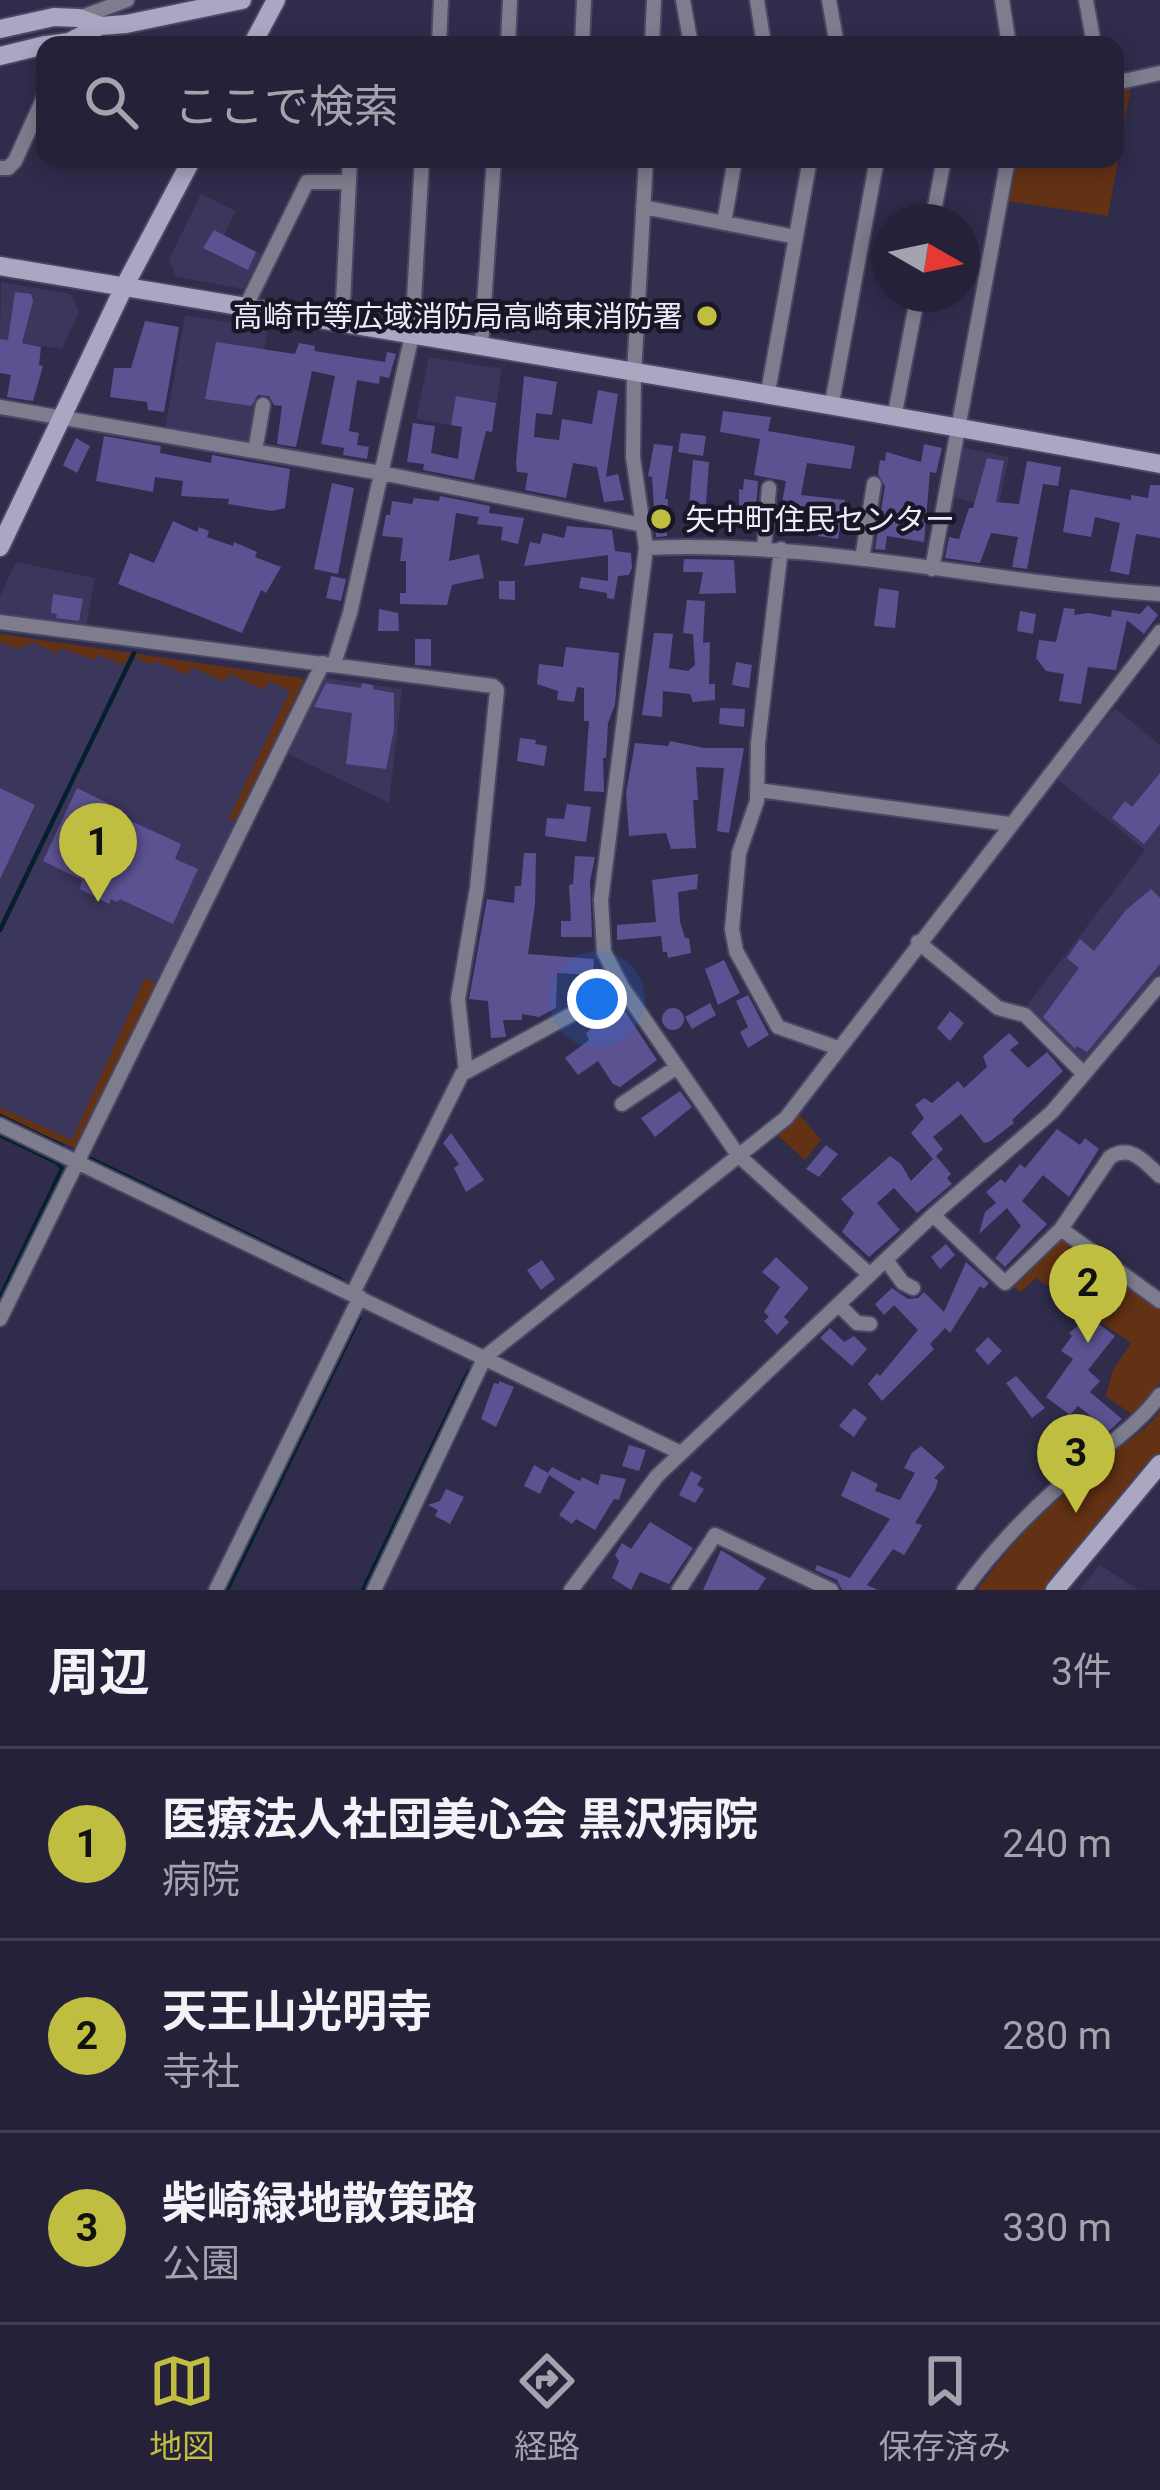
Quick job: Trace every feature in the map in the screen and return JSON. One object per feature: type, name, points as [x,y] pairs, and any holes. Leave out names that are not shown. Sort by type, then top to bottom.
[{"type":"street","points":[[0,29],[127,0]]},
{"type":"street","points":[[83,36],[100,26],[126,25],[242,0]]},
{"type":"street","points":[[257,36],[276,0]]},
{"type":"street","points":[[439,36],[441,0]]},
{"type":"street","points":[[508,36],[510,0]]},
{"type":"street","points":[[582,36],[584,0]]},
{"type":"street","points":[[652,36],[654,0]]},
{"type":"street","points":[[683,0],[690,36]]},
{"type":"street","points":[[757,0],[763,36]]},
{"type":"street","points":[[829,0],[835,36]]},
{"type":"street","points":[[1002,0],[1008,36]]},
{"type":"street","points":[[1086,0],[1092,36]]},
{"type":"street","points":[[84,9],[100,26]]},
{"type":"street","points":[[0,56],[36,47]]},
{"type":"street","points":[[1124,81],[1160,73]]},
{"type":"street","points":[[0,168],[15,161],[36,115]]},
{"type":"street","points":[[0,548],[124,287],[187,168]]},
{"type":"street","points":[[342,323],[349,168]]},
{"type":"street","points":[[0,1319],[350,613],[412,335],[421,168]]},
{"type":"street","points":[[481,347],[493,168]]},
{"type":"street","points":[[646,168],[633,457],[646,548],[602,901],[604,952],[622,987],[737,1155],[870,1275]]},
{"type":"street","points":[[724,223],[733,168]]},
{"type":"street","points":[[768,392],[808,168]]},
{"type":"street","points":[[832,403],[875,168]]},
{"type":"street","points":[[935,204],[942,168]]},
{"type":"street","points":[[932,568],[1006,168]]},
{"type":"street","points":[[246,306],[307,182],[348,182]]},
{"type":"street","points":[[644,207],[796,237]]},
{"type":"street","points":[[0,266],[634,374],[768,392],[1160,464]]},
{"type":"street","points":[[894,418],[915,312]]},
{"type":"street","points":[[255,451],[263,405]]},
{"type":"street","points":[[0,407],[381,472],[643,525]]},
{"type":"street","points":[[862,559],[874,484]]},
{"type":"street","points":[[764,548],[769,488]]},
{"type":"street","points":[[646,548],[782,549],[1072,588],[1160,594]]},
{"type":"street","points":[[782,549],[758,743],[758,790],[740,853],[732,929],[736,950],[778,1027],[838,1048]]},
{"type":"street","points":[[0,622],[493,686],[497,690],[477,888],[458,1000],[466,1072]]},
{"type":"street","points":[[374,1590],[485,1358],[786,1118],[1160,632]]},
{"type":"street","points":[[758,790],[1009,824]]},
{"type":"street","points":[[918,942],[998,1008],[1025,1015],[1084,1074]]},
{"type":"street","points":[[571,1590],[658,1476],[933,1215],[1052,1112],[1160,984]]},
{"type":"street","points":[[216,1590],[462,1074],[622,987]]},
{"type":"street","points":[[622,1104],[676,1066]]},
{"type":"street","points":[[0,1125],[681,1453]]},
{"type":"street","points":[[933,1215],[1005,1282],[1061,1229],[1110,1157],[1118,1152],[1137,1155],[1160,1176]]},
{"type":"street","points":[[1061,1229],[1160,1301]]},
{"type":"street","points":[[886,1260],[903,1283],[913,1288]]},
{"type":"street","points":[[839,1305],[857,1323],[869,1324]]},
{"type":"street","points":[[964,1590],[997,1545],[1082,1466],[1140,1423],[1160,1396]]},
{"type":"street","points":[[1055,1590],[1160,1464]]},
{"type":"street","points":[[679,1590],[715,1534],[831,1590]]},
{"type":"shaded area","points":[[1131,86],[1124,126],[1124,88]]},
{"type":"shaded area","points":[[1013,168],[1116,168],[1108,216],[1007,201]]},
{"type":"shaded area","points":[[201,194],[236,211],[224,235],[261,254],[244,289],[176,277],[169,259]]},
{"type":"shaded area","points":[[1,282],[71,294],[79,312],[62,349],[0,340]]},
{"type":"shaded area","points":[[185,315],[268,329],[248,443],[165,430]]},
{"type":"shaded area","points":[[429,357],[502,369],[492,432],[416,419]]},
{"type":"shaded area","points":[[962,447],[1009,457],[998,508],[951,497]]},
{"type":"shaded area","points":[[16,562],[95,578],[86,627],[0,613],[0,596]]},
{"type":"shaded area","points":[[0,634],[304,680],[236,821],[229,818],[290,691],[269,681],[264,690],[230,674],[224,682],[192,667],[188,675],[130,655],[124,665],[60,648],[57,654],[33,642],[18,649],[0,642]]},
{"type":"shaded area","points":[[0,637],[304,680],[78,1145],[0,1111]]},
{"type":"shaded area","points":[[319,677],[402,689],[389,803],[284,752]]},
{"type":"shaded area","points":[[1115,708],[1160,745],[1160,973],[1079,1066],[1025,1008],[1145,850],[1058,780]]},
{"type":"shaded area","points":[[145,978],[157,983],[77,1149],[0,1116],[0,1107],[72,1140]]},
{"type":"shaded area","points":[[800,1115],[821,1140],[805,1160],[778,1136]]},
{"type":"shaded area","points":[[1056,1238],[1160,1307],[1160,1382],[1134,1416],[1106,1396],[1113,1370],[1131,1343],[1036,1278],[1021,1292],[1012,1286]]},
{"type":"shaded area","points":[[1160,1411],[1160,1452],[1045,1590],[977,1590],[1052,1503]]},
{"type":"shaded area","points":[[1100,1565],[1138,1590],[1079,1590]]},
{"type":"building","points":[[214,230],[256,252],[248,270],[203,248]]},
{"type":"building","points":[[15,292],[31,294],[33,301],[22,343],[41,347],[39,365],[43,366],[33,401],[7,397],[11,375],[0,373],[0,339],[8,340]]},
{"type":"building","points":[[145,321],[179,327],[164,412],[148,410],[147,402],[110,397],[114,368],[131,368]]},
{"type":"building","points":[[216,342],[295,354],[299,343],[315,346],[314,351],[385,362],[387,352],[396,354],[389,378],[380,376],[379,384],[357,380],[349,431],[359,433],[357,445],[369,447],[367,459],[343,455],[344,448],[321,444],[335,376],[312,371],[296,447],[277,444],[282,406],[274,405],[269,396],[258,395],[251,406],[205,399]]},
{"type":"building","points":[[524,376],[557,382],[552,415],[536,413],[534,437],[559,440],[562,419],[592,424],[598,390],[618,394],[606,477],[618,474],[624,500],[604,502],[597,467],[573,463],[566,498],[525,490],[528,473],[517,472],[516,463]]},
{"type":"building","points":[[456,396],[496,403],[492,432],[486,431],[474,480],[407,462],[413,423],[435,426],[431,453],[458,459],[462,427],[451,425]]},
{"type":"building","points":[[723,411],[771,417],[768,431],[855,446],[851,469],[807,463],[801,495],[845,500],[838,539],[818,536],[820,529],[795,525],[794,533],[777,530],[786,481],[754,475],[760,439],[720,432]]},
{"type":"building","points":[[681,433],[706,436],[703,456],[678,452]]},
{"type":"building","points":[[104,436],[161,446],[160,453],[211,463],[212,455],[290,469],[285,508],[272,511],[228,504],[229,499],[181,496],[183,481],[155,477],[153,492],[96,481]]},
{"type":"building","points":[[76,438],[90,446],[77,473],[63,465]]},
{"type":"building","points":[[654,444],[673,446],[665,499],[667,536],[656,537],[652,477],[648,476]]},
{"type":"building","points":[[924,444],[942,448],[936,473],[930,472],[924,542],[887,536],[885,550],[875,549],[885,486],[878,474],[880,460],[885,461],[886,452],[921,462]]},
{"type":"building","points":[[987,458],[1004,461],[996,502],[1019,504],[1027,461],[1061,467],[1058,486],[1043,484],[1027,569],[1012,567],[1018,537],[991,533],[980,563],[945,558],[949,537],[959,539],[969,508],[973,508]]},
{"type":"building","points":[[693,460],[709,462],[704,531],[687,529]]},
{"type":"building","points":[[744,479],[758,481],[755,521],[739,521],[739,489],[743,490]]},
{"type":"building","points":[[332,483],[354,488],[338,574],[314,569]]},
{"type":"building","points":[[1150,485],[1160,485],[1160,538],[1136,534],[1129,575],[1110,571],[1120,523],[1095,517],[1091,537],[1063,532],[1070,489],[1131,500],[1131,495],[1148,498]]},
{"type":"building","points":[[440,496],[490,506],[489,513],[524,518],[518,544],[501,540],[503,527],[477,524],[479,517],[456,513],[449,561],[479,554],[484,578],[452,585],[447,605],[400,604],[400,593],[406,593],[406,561],[400,561],[403,538],[382,536],[386,515],[390,515],[392,501],[412,504],[414,498],[439,501]]},
{"type":"building","points":[[173,521],[197,532],[199,527],[209,531],[207,537],[233,546],[234,542],[281,567],[266,593],[261,590],[242,633],[118,584],[130,553],[154,563]]},
{"type":"building","points":[[567,526],[612,530],[615,551],[631,553],[632,568],[629,575],[618,576],[614,599],[607,598],[607,593],[579,588],[581,577],[608,581],[608,555],[524,566],[530,542],[540,544],[543,533],[564,538]]},
{"type":"building","points":[[684,559],[734,560],[736,593],[699,594],[703,572],[683,572]]},
{"type":"building","points":[[331,576],[346,579],[341,601],[326,598]]},
{"type":"building","points":[[499,581],[515,581],[515,600],[499,599]]},
{"type":"building","points":[[879,588],[899,591],[895,628],[874,626]]},
{"type":"building","points":[[53,594],[83,599],[79,621],[51,613]]},
{"type":"building","points":[[687,600],[705,601],[703,643],[710,642],[709,684],[715,684],[715,700],[693,702],[690,694],[663,691],[662,717],[642,715],[654,633],[673,634],[669,668],[688,671],[695,665],[693,634],[683,633]]},
{"type":"building","points":[[1148,605],[1158,615],[1144,634],[1127,620],[1116,670],[1088,667],[1081,704],[1059,701],[1064,674],[1046,671],[1036,658],[1039,640],[1056,642],[1064,608],[1075,609],[1074,615],[1111,617],[1112,610],[1140,614]]},
{"type":"building","points":[[379,609],[398,613],[399,631],[378,631]]},
{"type":"building","points":[[1020,611],[1036,614],[1033,634],[1017,631]]},
{"type":"building","points":[[415,639],[431,639],[431,666],[415,665]]},
{"type":"building","points":[[566,647],[619,653],[615,705],[603,758],[604,792],[584,791],[589,721],[584,721],[584,688],[577,687],[574,702],[557,700],[558,691],[537,684],[539,664],[563,667]]},
{"type":"building","points":[[736,662],[752,665],[749,688],[732,685]]},
{"type":"building","points":[[326,683],[361,688],[362,683],[394,693],[394,729],[386,769],[346,764],[352,713],[314,707]]},
{"type":"building","points":[[720,708],[745,709],[744,727],[719,724]]},
{"type":"building","points":[[520,738],[547,746],[544,766],[517,761]]},
{"type":"building","points":[[670,741],[704,748],[744,748],[729,833],[717,831],[724,768],[696,767],[696,848],[671,849],[666,833],[629,836],[626,793],[635,743],[668,746]]},
{"type":"building","points":[[1160,773],[1160,824],[1144,844],[1112,818],[1125,801],[1132,807]]},
{"type":"building","points":[[0,788],[35,805],[0,879]]},
{"type":"building","points":[[77,788],[122,810],[120,816],[181,844],[175,859],[198,869],[173,924],[120,899],[111,899],[109,904],[80,889],[82,880],[43,861]]},
{"type":"building","points":[[567,804],[591,807],[586,842],[545,836],[547,818],[564,819]]},
{"type":"building","points":[[524,853],[536,853],[528,954],[594,959],[593,975],[557,973],[556,1008],[539,1017],[522,1014],[522,1020],[503,1020],[506,1037],[491,1038],[488,1001],[469,999],[487,899],[514,903]]},
{"type":"building","points":[[575,856],[595,857],[590,881],[592,937],[561,937],[561,921],[571,921],[569,885],[573,884]]},
{"type":"building","points":[[698,874],[697,889],[678,892],[680,922],[691,953],[668,958],[661,936],[617,940],[617,925],[656,922],[652,880]]},
{"type":"building","points":[[1151,889],[1160,898],[1160,964],[1087,1052],[1075,1049],[1043,1017],[1079,968],[1067,958],[1080,939],[1094,951],[1126,910]]},
{"type":"building","points":[[724,960],[740,993],[718,1005],[705,969]]},
{"type":"building","points":[[748,995],[769,1035],[748,1048],[740,1032],[748,1027],[736,1001]]},
{"type":"building","points":[[710,1003],[716,1015],[692,1029],[685,1017]]},
{"type":"building","points":[[621,1005],[657,1060],[620,1087],[598,1061],[578,1075],[565,1058],[589,1040],[586,1033]]},
{"type":"building","points":[[673,1008],[684,1019],[673,1030],[662,1019]]},
{"type":"building","points":[[950,1011],[964,1023],[950,1041],[937,1028]]},
{"type":"building","points":[[1009,1033],[1019,1043],[1010,1050],[1028,1068],[1047,1052],[1063,1071],[989,1142],[984,1143],[961,1114],[933,1137],[943,1149],[933,1159],[911,1133],[924,1118],[915,1105],[924,1098],[932,1103],[958,1081],[964,1088],[987,1067],[983,1056]]},
{"type":"building","points":[[680,1091],[692,1107],[655,1137],[641,1118]]},
{"type":"building","points":[[1057,1129],[1080,1145],[1085,1138],[1099,1149],[1069,1197],[1043,1175],[1022,1201],[1047,1224],[1005,1267],[995,1258],[1021,1226],[1007,1208],[979,1234],[985,1212],[996,1203],[986,1192],[1001,1179],[1005,1183],[1020,1164],[1025,1168]]},
{"type":"building","points":[[451,1133],[484,1180],[466,1192],[454,1168],[459,1164],[443,1143]]},
{"type":"building","points":[[826,1145],[838,1154],[819,1177],[806,1169]]},
{"type":"building","points":[[890,1156],[911,1181],[936,1156],[951,1174],[947,1178],[952,1184],[917,1213],[894,1188],[877,1203],[900,1230],[869,1257],[842,1232],[854,1213],[841,1199]]},
{"type":"building","points":[[946,1244],[955,1255],[940,1269],[931,1257]]},
{"type":"building","points":[[776,1257],[809,1288],[784,1317],[789,1322],[777,1335],[764,1321],[769,1317],[764,1312],[780,1287],[762,1272]]},
{"type":"building","points":[[542,1260],[555,1279],[541,1290],[527,1270]]},
{"type":"building","points":[[966,1262],[989,1283],[984,1289],[980,1286],[950,1333],[945,1328],[930,1344],[934,1349],[882,1401],[868,1384],[918,1330],[894,1305],[884,1315],[875,1304],[892,1288],[908,1299],[924,1292],[944,1312]]},
{"type":"building","points":[[1089,1317],[1115,1336],[1088,1370],[1100,1381],[1090,1392],[1122,1419],[1109,1431],[1078,1406],[1070,1415],[1046,1397],[1073,1359],[1061,1351],[1072,1336],[1069,1333]]},
{"type":"building","points":[[830,1328],[844,1342],[854,1336],[867,1349],[852,1366],[820,1338]]},
{"type":"building","points":[[988,1337],[1002,1351],[988,1365],[975,1350]]},
{"type":"building","points":[[1016,1376],[1045,1408],[1032,1418],[1006,1383]]},
{"type":"building","points":[[494,1383],[514,1387],[496,1427],[481,1419]]},
{"type":"building","points":[[854,1408],[867,1418],[854,1437],[839,1426]]},
{"type":"building","points":[[629,1445],[646,1450],[639,1471],[622,1466]]},
{"type":"building","points":[[921,1446],[945,1467],[934,1478],[936,1488],[915,1523],[922,1525],[919,1531],[904,1555],[893,1549],[867,1585],[878,1590],[842,1590],[837,1580],[815,1570],[817,1565],[850,1578],[890,1519],[841,1496],[852,1471],[878,1484],[875,1491],[900,1500],[915,1473],[904,1468]]},
{"type":"building","points":[[534,1465],[598,1485],[601,1474],[626,1479],[619,1500],[614,1499],[595,1530],[559,1515],[575,1492],[549,1475],[540,1494],[524,1486]]},
{"type":"building","points":[[691,1471],[702,1477],[697,1485],[704,1489],[695,1503],[679,1495]]},
{"type":"building","points":[[446,1489],[464,1497],[450,1524],[435,1516],[438,1510],[428,1505],[440,1501]]},
{"type":"building","points":[[650,1522],[693,1548],[669,1584],[640,1572],[631,1590],[612,1578],[619,1561],[615,1555],[622,1543],[631,1549]]},
{"type":"building","points":[[721,1550],[766,1578],[758,1590],[703,1590]]},
{"type":"waterway","points":[[0,930],[134,653]]},
{"type":"waterway","points":[[0,1116],[62,1146]]},
{"type":"waterway","points":[[0,1135],[62,1169],[0,1298]]},
{"type":"waterway","points":[[91,1159],[341,1280]]},
{"type":"waterway","points":[[48,1207],[63,1175]]},
{"type":"waterway","points":[[227,1590],[359,1318]]},
{"type":"waterway","points":[[363,1590],[469,1371]]},
{"type":"waterway","points":[[418,1513],[480,1383]]},
{"type":"place","name":"高崎市等広域消防局高崎東消防署","points":[[707,316]]},
{"type":"place","name":"矢中町住民センター","points":[[661,519]]},
{"type":"place","name":"医療法人社団美心会 黒沢病院","points":[[98,902]]},
{"type":"place","name":"天王山光明寺","points":[[1088,1343]]},
{"type":"place","name":"柴崎緑地散策路","points":[[1076,1513]]}]
